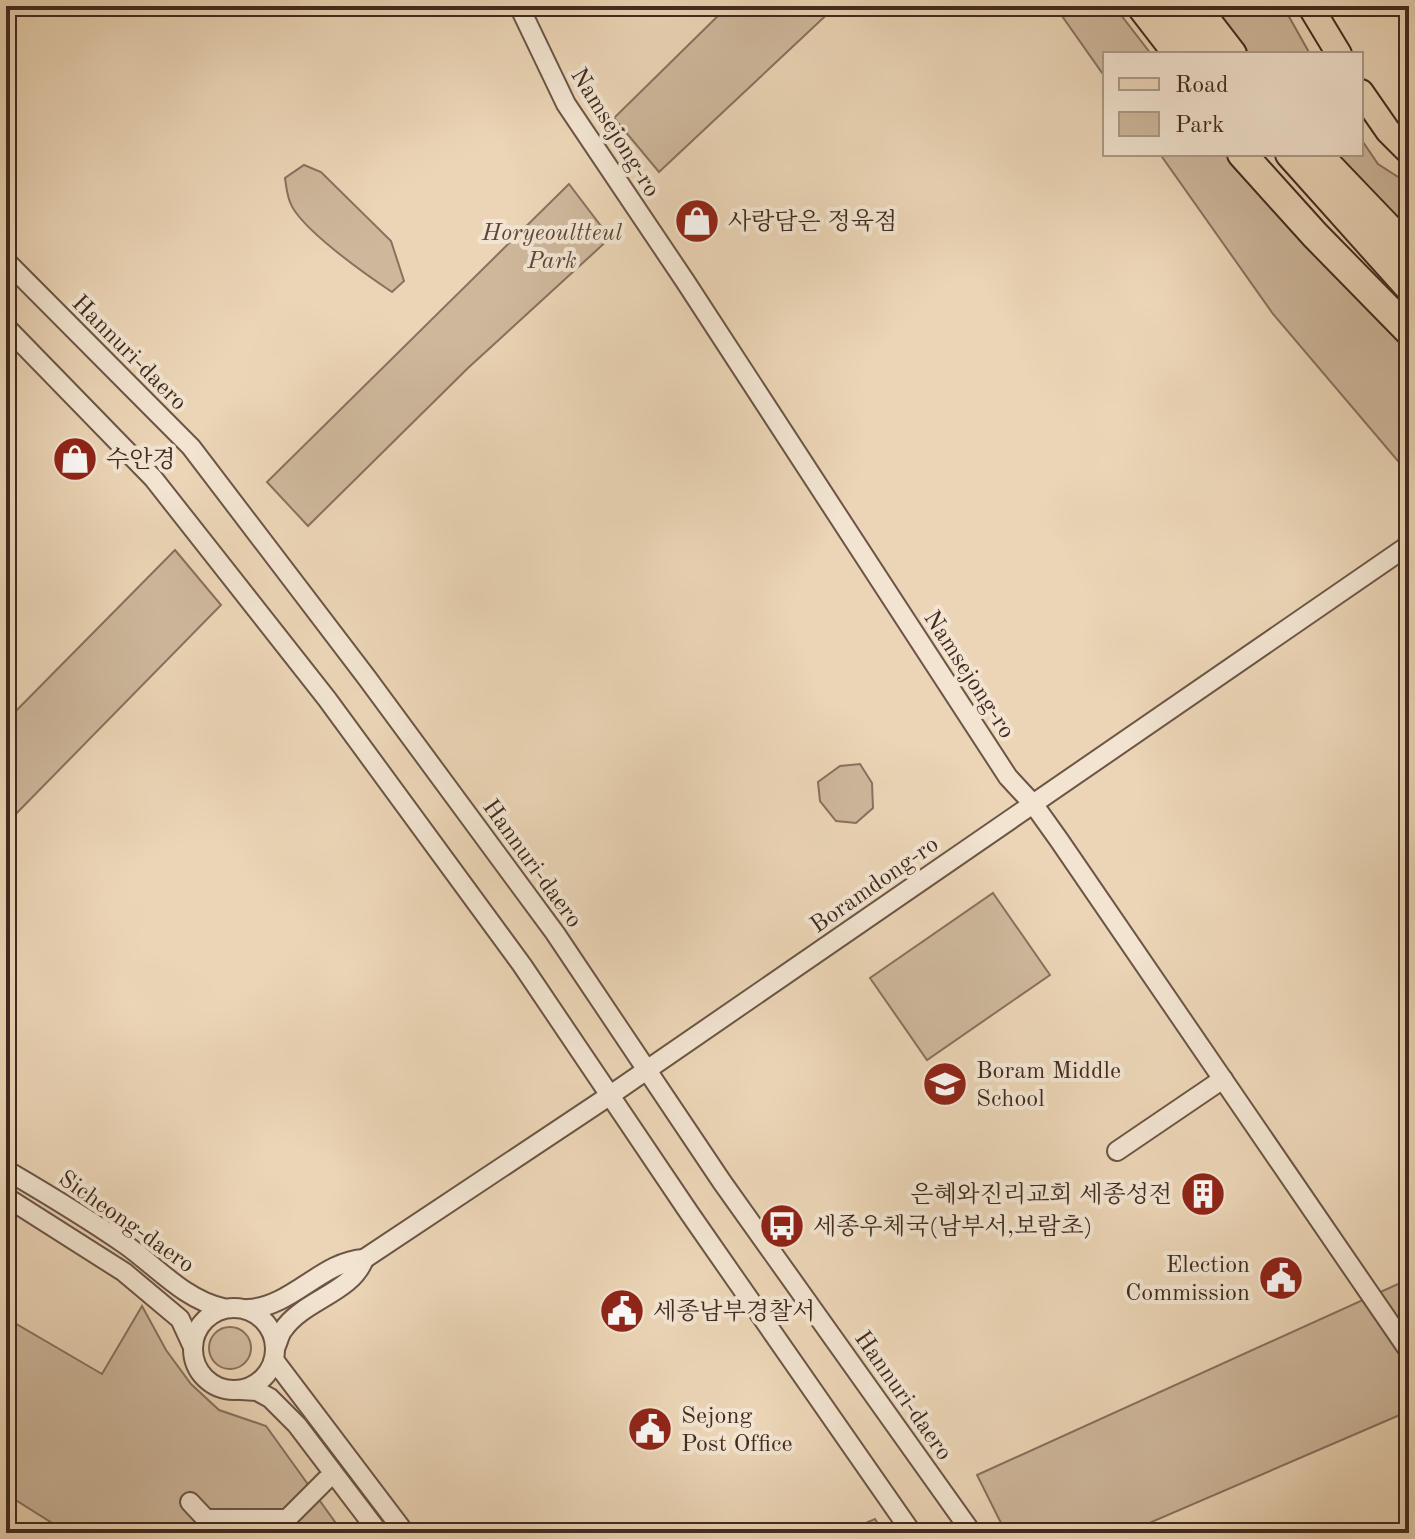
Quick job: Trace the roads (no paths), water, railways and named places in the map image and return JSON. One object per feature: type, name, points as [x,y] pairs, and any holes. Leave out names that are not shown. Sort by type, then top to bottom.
[{"type":"highway","points":[[1128,6],[1162,52]]},
{"type":"highway","points":[[1141,6],[1176,52]]},
{"type":"highway","points":[[1167,6],[1203,52]]},
{"type":"highway","points":[[1195,6],[1230,52]]},
{"type":"highway","points":[[1244,156],[1315,235],[1408,311]]},
{"type":"highway","points":[[1264,156],[1408,311]]},
{"type":"highway","points":[[1292,156],[1408,311]]},
{"type":"highway","points":[[1319,156],[1409,250]]},
{"type":"main road","points":[[1310,6],[1338,52]]},
{"type":"main road","points":[[1363,95],[1388,131],[1409,152]]},
{"type":"street","name":"Namsejong-ro","points":[[519,6],[566,104],[1008,777],[1034,805],[1409,1351]]},
{"type":"street","name":"Hannuri-daero","points":[[6,261],[191,447],[367,678],[555,933],[722,1182],[972,1533]]},
{"type":"street","points":[[6,327],[153,478],[308,675],[522,965],[609,1096],[912,1533]]},
{"type":"street","name":"Boramdong-ro","points":[[364,1259],[609,1096],[1409,545]]},
{"type":"street","points":[[1117,1151],[1223,1079]]},
{"type":"street","name":"Sicheong-daero","points":[[6,1170],[128,1246],[195,1298],[223,1308]]},
{"type":"street","name":"Sicheong-daero","points":[[6,1197],[124,1272],[180,1319],[192,1345]]},
{"type":"street","points":[[241,1390],[261,1380],[283,1330],[304,1309],[359,1273],[364,1259],[348,1260],[266,1308],[223,1308],[211,1313],[202,1322],[192,1345],[193,1357],[205,1379],[228,1390],[257,1391],[270,1398],[297,1425],[379,1533]]},
{"type":"street","points":[[248,1309],[268,1325],[274,1354],[405,1533]]},
{"type":"street","points":[[190,1502],[207,1526],[287,1526],[326,1480]]},
{"type":"place","name":"사랑담은 정육점","points":[[697,221]]},
{"type":"place","name":"수안경","points":[[75,459]]},
{"type":"place","name":"Boram Middle School","points":[[945,1084]]},
{"type":"place","name":"은혜와진리교회 세종성전","points":[[1203,1194]]},
{"type":"place","name":"세종우체국(남부서,보람초)","points":[[782,1226]]},
{"type":"place","name":"Election Commission","points":[[1281,1278]]},
{"type":"place","name":"세종남부경찰서","points":[[622,1311]]},
{"type":"place","name":"Sejong Post Office","points":[[650,1429]]},
{"type":"park label","name":"Horyeoultteul Park","points":[[552,246]]}]
